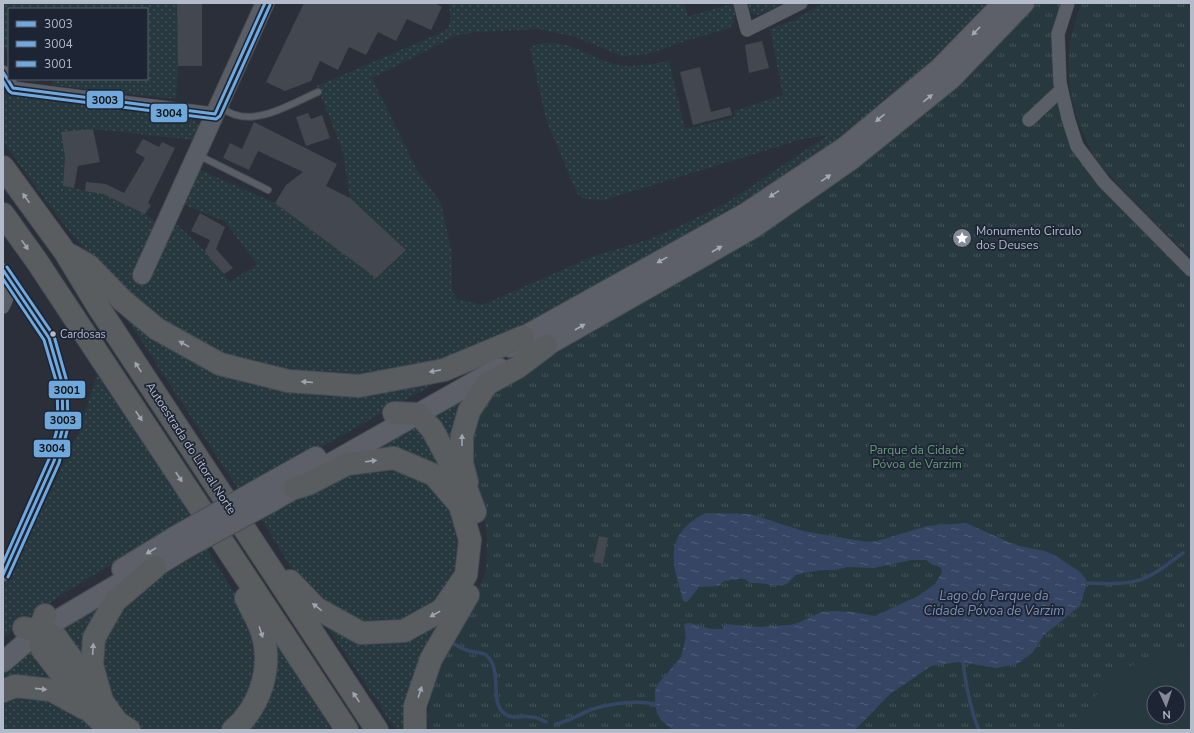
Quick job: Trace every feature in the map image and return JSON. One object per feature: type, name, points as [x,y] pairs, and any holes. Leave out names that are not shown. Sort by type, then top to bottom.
[{"type":"highway","name":"Autoestrada do Litoral Norte","points":[[3,167],[65,252],[99,308],[377,730]]},
{"type":"highway","points":[[3,214],[36,260],[347,730]]},
{"type":"highway","points":[[65,252],[89,266],[122,300],[157,329],[220,364],[288,381],[359,386],[444,370],[523,337]]},
{"type":"highway","points":[[468,493],[466,475],[462,463],[462,436],[469,411],[487,384],[518,367],[546,346]]},
{"type":"highway","points":[[394,413],[418,414],[432,429],[468,493],[475,512],[480,537],[481,559],[475,582],[431,659],[415,706],[415,730]]},
{"type":"highway","points":[[267,564],[292,583],[316,608],[361,633],[404,631],[442,610],[466,575],[470,540],[460,505],[434,475],[394,458],[347,464],[308,484],[296,488]]},
{"type":"highway","points":[[232,557],[244,593],[262,632],[266,652],[266,674],[259,697],[250,712],[233,730]]},
{"type":"highway","points":[[97,706],[92,665],[94,638],[115,602],[155,567]]},
{"type":"highway","points":[[36,625],[56,637],[110,730]]},
{"type":"highway","points":[[3,690],[15,686],[50,690],[97,706],[129,730]]},
{"type":"main road","points":[[3,646],[36,625],[268,494],[394,413],[497,356],[523,337],[746,213],[845,147],[940,68],[1003,3]]},
{"type":"main road","points":[[268,494],[296,488],[303,479],[514,360],[546,346],[753,228],[852,160],[951,79],[1024,3]]},
{"type":"main road","points":[[3,662],[36,625],[142,570],[155,567],[181,542]]},
{"type":"street","points":[[142,275],[265,3]]},
{"type":"street","points":[[740,3],[747,30],[801,3]]},
{"type":"street","points":[[1068,3],[1058,34],[1061,90],[1077,146],[1104,182],[1191,270]]},
{"type":"street","points":[[3,72],[13,88],[216,110]]},
{"type":"street","points":[[1029,120],[1061,90]]},
{"type":"street","points":[[3,270],[49,338],[62,383],[63,427],[54,461],[3,575]]},
{"type":"street","points":[[3,307],[13,284]]},
{"type":"lane","points":[[216,110],[247,118],[258,117],[269,114],[318,92]]},
{"type":"lane","points":[[196,155],[268,190]]},
{"type":"green space","points":[[3,3],[177,3],[178,66],[176,99],[52,85],[53,80],[148,80],[148,8],[8,8],[8,52],[3,44]]},
{"type":"green space","points":[[449,3],[684,3],[688,16],[732,4],[735,13],[730,28],[688,40],[648,54],[622,56],[575,37],[539,29],[477,32],[457,35],[372,78],[417,170],[441,203],[452,254],[452,291],[457,299],[482,305],[594,256],[650,239],[669,231],[728,202],[828,135],[803,139],[604,200],[584,199],[577,193],[546,119],[530,48],[540,44],[562,44],[607,62],[623,66],[669,61],[685,129],[735,117],[734,111],[783,95],[770,29],[795,20],[822,3],[989,3],[939,55],[906,86],[855,129],[810,161],[634,267],[519,329],[448,362],[352,380],[238,364],[174,334],[96,263],[58,217],[3,142],[3,90],[6,95],[192,119],[199,125],[198,132],[194,140],[93,129],[61,133],[65,158],[63,186],[103,194],[145,214],[157,222],[133,276],[150,282],[176,224],[205,251],[230,282],[257,264],[224,221],[185,205],[200,170],[275,203],[376,278],[406,250],[350,198],[343,152],[317,86],[445,31],[450,22]]},
{"type":"green space","points":[[747,3],[786,3],[761,14],[755,15],[749,12]]},
{"type":"green space","name":"Parque da Cidade Póvoa de Varzim","points":[[1035,3],[1063,3],[1055,83],[1062,119],[1070,143],[1083,165],[1119,206],[1191,279],[1191,649],[1152,657],[1076,727],[1075,730],[429,730],[427,719],[433,685],[446,654],[468,614],[486,571],[487,534],[481,499],[472,468],[468,443],[476,412],[491,389],[906,127]]},
{"type":"green space","points":[[1082,3],[1191,3],[1191,257],[1154,222],[1107,172],[1092,152],[1084,135],[1077,118],[1073,102],[1068,69],[1071,36]]},
{"type":"green space","points":[[118,305],[257,384],[450,375],[240,492]]},
{"type":"green space","points":[[97,375],[193,519],[119,560],[71,589],[48,604],[3,639],[3,589],[78,434]]},
{"type":"green space","points":[[471,394],[457,454],[430,416]]},
{"type":"green space","points":[[417,423],[428,429],[433,435],[468,507],[474,526],[476,544],[475,560],[467,589],[433,643],[423,663],[413,696],[410,730],[396,730],[324,622],[342,632],[361,638],[381,640],[399,639],[417,634],[434,625],[448,612],[465,587],[471,574],[474,561],[475,538],[470,516],[457,491],[449,480],[427,464],[415,459],[386,453],[368,455],[366,453],[366,451]]},
{"type":"green space","points":[[386,468],[407,471],[438,491],[453,510],[461,534],[455,580],[421,617],[385,626],[348,620],[305,586],[287,561],[261,518],[341,476]]},
{"type":"green space","points":[[207,549],[250,618],[257,638],[255,685],[229,723],[217,730],[145,730],[136,726],[118,710],[108,691],[102,670],[103,648],[107,628],[134,593]]},
{"type":"green space","points":[[107,597],[88,667],[55,629]]},
{"type":"green space","points":[[274,639],[332,730],[243,730]]},
{"type":"green space","points":[[34,647],[64,687],[3,685],[3,674]]},
{"type":"green space","points":[[1191,649],[1191,730],[1075,730],[1088,706],[1106,685],[1127,668],[1151,657]]},
{"type":"green space","points":[[8,697],[46,698],[81,717],[99,730],[3,730],[3,699]]},
{"type":"water","name":"Lago do Parque da Cidade Póvoa de Varzim","points":[[706,513],[750,514],[803,531],[867,542],[877,541],[927,526],[966,523],[1015,545],[1045,551],[1056,556],[1080,572],[1086,579],[1086,586],[1080,606],[1044,635],[1033,652],[1020,662],[997,668],[959,662],[931,666],[890,694],[855,730],[673,730],[661,720],[657,713],[655,691],[657,685],[681,657],[686,637],[684,624],[690,623],[711,629],[723,629],[725,624],[760,627],[789,625],[798,623],[821,612],[833,611],[853,612],[875,616],[918,596],[935,584],[942,572],[941,568],[926,560],[911,560],[874,568],[847,567],[835,570],[822,570],[804,573],[796,575],[788,583],[782,586],[750,583],[744,579],[738,579],[724,581],[719,586],[699,587],[688,601],[684,602],[674,562],[676,542],[686,526]]},
{"type":"building","points":[[177,3],[202,3],[202,66],[178,66]]},
{"type":"building","points":[[304,3],[435,3],[442,7],[431,30],[407,19],[396,41],[378,32],[366,55],[349,47],[338,70],[320,61],[311,81],[285,91],[266,82]]},
{"type":"building","points":[[762,41],[769,68],[749,73],[745,45]]},
{"type":"building","points":[[700,67],[711,112],[730,107],[732,115],[693,125],[680,72]]},
{"type":"building","points":[[308,113],[311,119],[322,115],[330,138],[306,146],[296,117]]},
{"type":"building","points":[[254,122],[337,164],[326,186],[350,198],[406,250],[376,278],[275,203],[286,185],[303,172],[258,151],[249,170],[223,158],[230,143],[242,149]]},
{"type":"building","points":[[93,129],[100,162],[78,166],[74,188],[63,186],[65,158],[61,132]]},
{"type":"building","points":[[143,139],[159,147],[162,142],[175,148],[148,203],[151,205],[145,214],[103,194],[85,191],[86,182],[106,184],[124,193],[145,158],[135,152]]},
{"type":"building","points":[[200,213],[225,227],[216,249],[233,268],[224,274],[205,251],[210,240],[191,231]]},
{"type":"building","points":[[599,536],[608,538],[603,564],[593,562]]},
{"type":"waterway","points":[[1086,583],[1125,583],[1140,580],[1157,572],[1183,553]]},
{"type":"waterway","points":[[452,643],[469,651],[484,654],[491,661],[494,669],[497,702],[500,709],[505,714],[511,717],[534,717],[546,722]]},
{"type":"waterway","points":[[963,663],[971,705],[979,730]]},
{"type":"waterway","points":[[556,724],[569,720],[590,710],[608,705],[631,702],[655,704]]},
{"type":"transit line","name":"3003","points":[[215,114],[265,3]]},
{"type":"transit line","name":"3004","points":[[3,81],[12,93],[216,119],[220,116],[270,5]]},
{"type":"transit line","name":"3003","points":[[3,72],[13,88],[215,114]]},
{"type":"transit line","name":"3001","points":[[7,267],[54,336],[67,382],[68,427],[59,463],[8,577]]},
{"type":"transit line","name":"3003","points":[[3,270],[49,338],[62,383],[63,427],[54,461],[3,575]]},
{"type":"transit line","name":"3004","points":[[3,279],[44,340],[57,384],[58,426],[49,459],[3,563]]},
{"type":"place","name":"Monumento Circulo dos Deuses","points":[[962,238]]},
{"type":"place","name":"Cardosas","points":[[53,334]]}]
